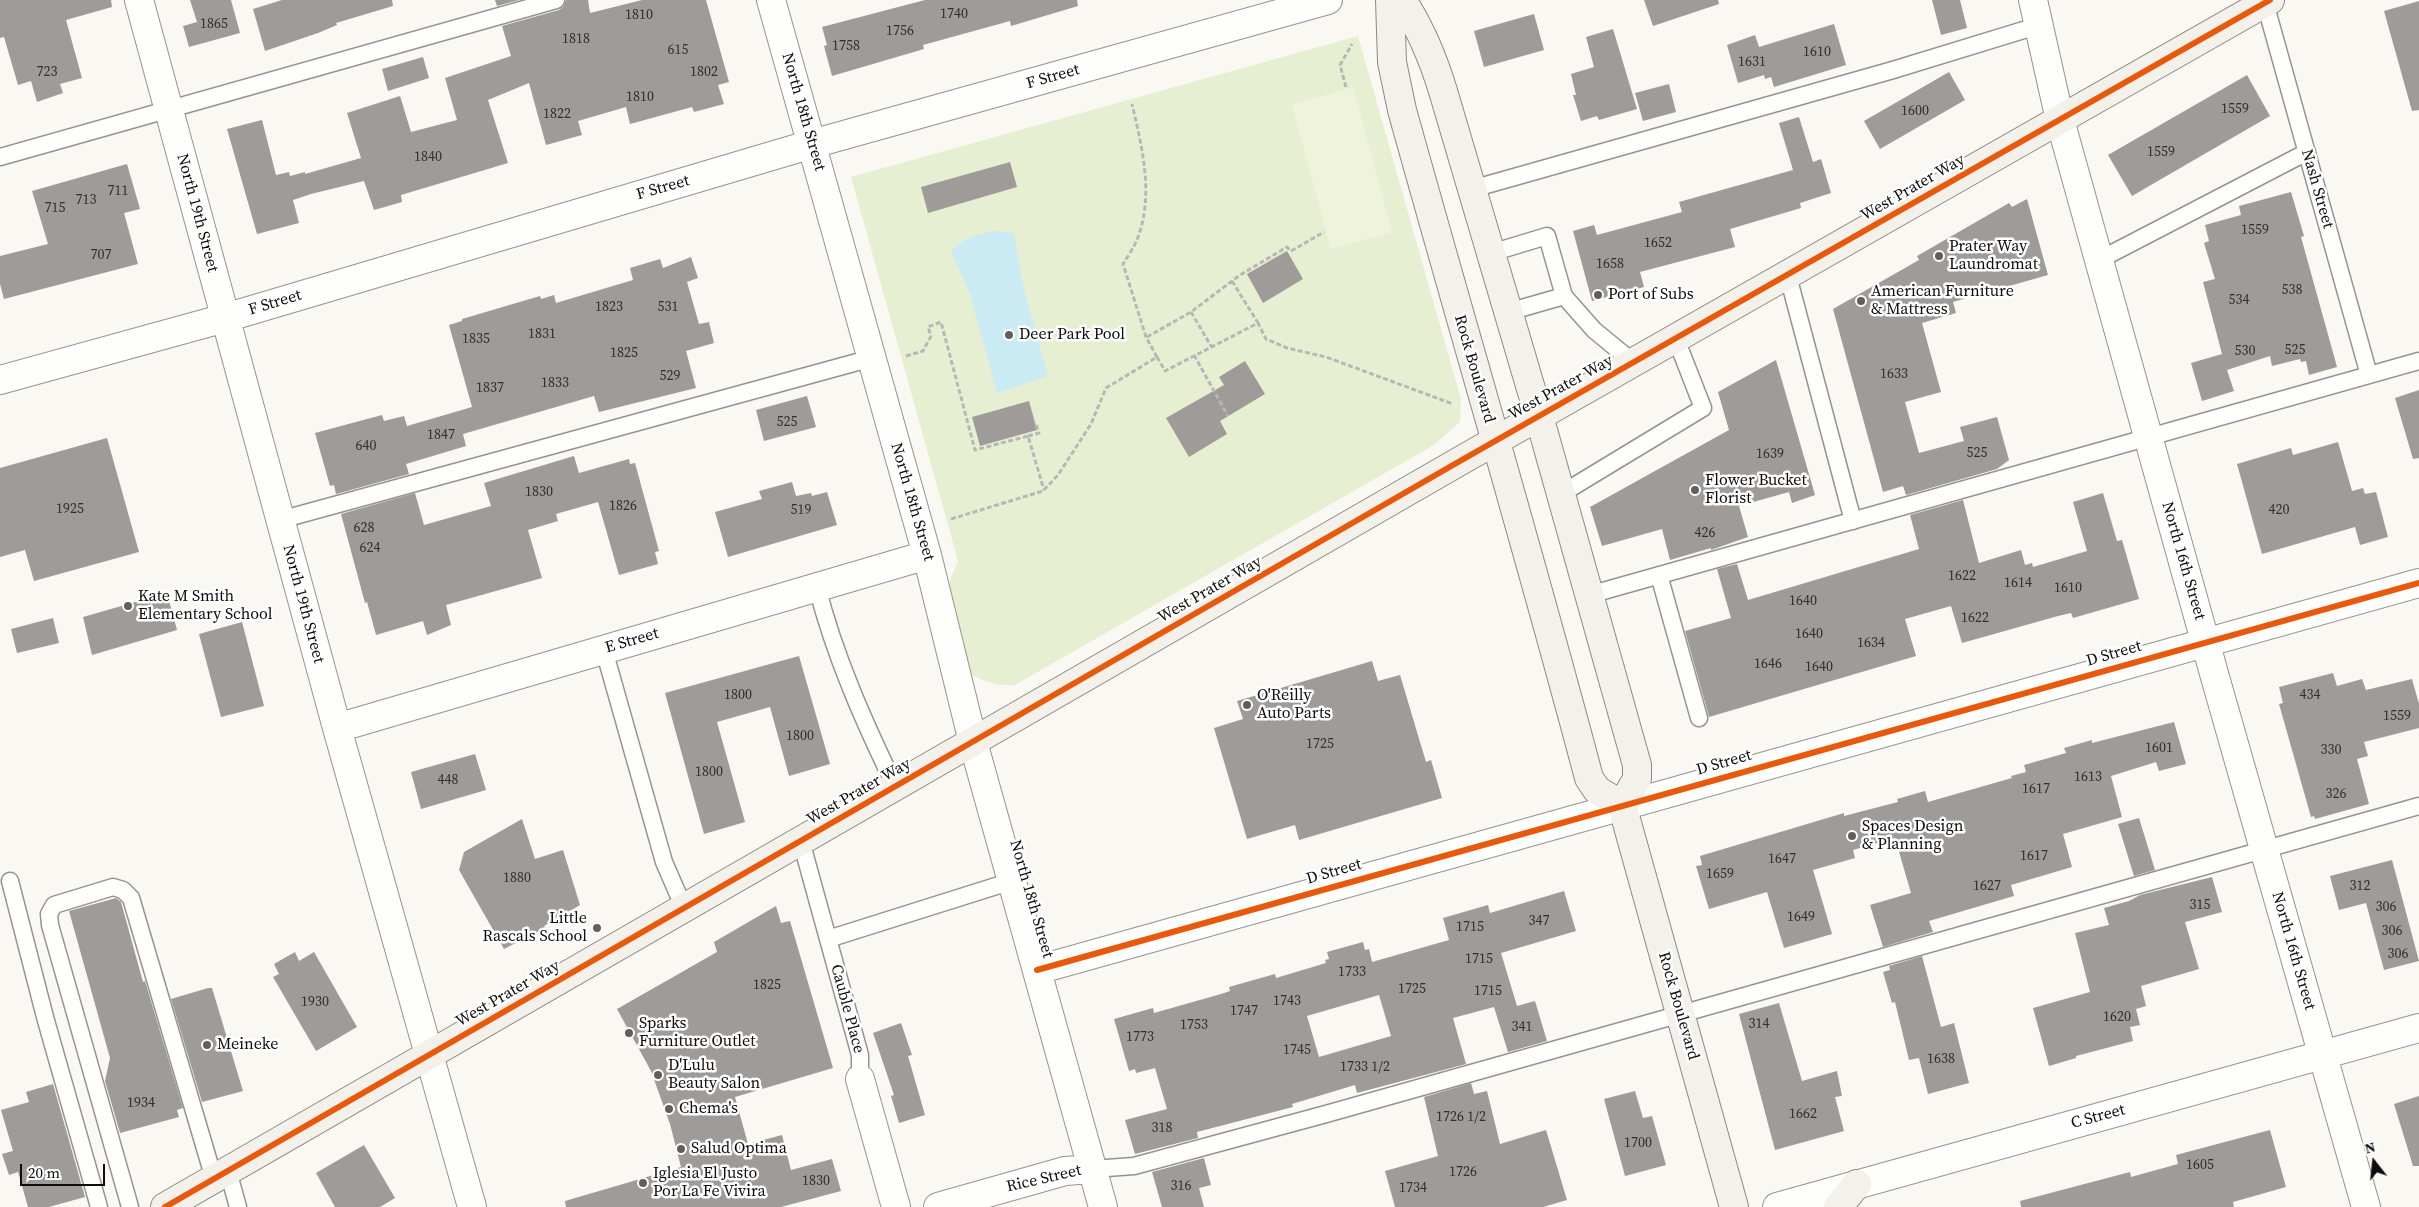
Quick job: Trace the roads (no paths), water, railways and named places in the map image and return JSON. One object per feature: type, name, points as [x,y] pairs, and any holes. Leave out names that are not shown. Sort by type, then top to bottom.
[{"type":"main road","name":"Rock Boulevard","points":[[1390,0],[1392,62],[1402,110],[1495,441],[1531,560],[1589,778],[1597,790],[1622,805],[1734,1207]]},
{"type":"main road","points":[[1402,0],[1418,24],[1433,58],[1539,416],[1637,765],[1637,779],[1622,805]]},
{"type":"main road","name":"West Prater Way","points":[[165,1207],[1495,441],[1788,276],[2263,2]]},
{"type":"main road","points":[[1838,1207],[1857,1184]]},
{"type":"street","name":"North 19th Street","points":[[139,0],[337,728],[472,1207]]},
{"type":"street","name":"North 18th Street","points":[[771,0],[927,555],[973,742],[1103,1207]]},
{"type":"street","name":"F Street","points":[[0,380],[225,318],[812,144],[1328,0]]},
{"type":"street","name":"North 16th Street","points":[[2036,13],[2060,120],[2366,1207]]},
{"type":"street","name":"E Street","points":[[337,728],[927,555]]},
{"type":"street","name":"D Street","points":[[1037,970],[2419,583]]},
{"type":"street","name":"C Street","points":[[1777,1207],[2419,1028]]},
{"type":"street","name":"Cauble Place","points":[[860,1079],[896,1207]]},
{"type":"street","name":"Rice Street","points":[[938,1207],[1065,1171],[1093,1169]]},
{"type":"lane","points":[[0,157],[556,0]]},
{"type":"lane","name":"Nash Street","points":[[2263,2],[2370,375]]},
{"type":"lane","points":[[1472,189],[1893,70],[2036,13]]},
{"type":"lane","points":[[2099,260],[2307,152]]},
{"type":"lane","points":[[1491,253],[1547,236],[1564,296],[1594,330],[1634,363]]},
{"type":"lane","points":[[1788,276],[1853,521]]},
{"type":"lane","points":[[1508,312],[1564,296]]},
{"type":"lane","points":[[1561,494],[1703,408],[1676,339]]},
{"type":"lane","points":[[280,520],[872,358]]},
{"type":"lane","points":[[1589,595],[2419,361]]},
{"type":"lane","points":[[1659,576],[1699,718]]},
{"type":"lane","points":[[817,587],[836,651],[866,724],[896,786]]},
{"type":"lane","points":[[604,650],[664,862],[684,908]]},
{"type":"lane","points":[[1093,1169],[1134,1166],[2419,806]]},
{"type":"lane","name":"Cauble Place","points":[[801,841],[860,1055],[860,1079]]},
{"type":"lane","points":[[10,881],[45,1016],[100,1207]]},
{"type":"lane","points":[[828,939],[1012,881]]},
{"type":"lane","points":[[130,1207],[50,925],[49,914],[54,905],[113,888],[123,890],[131,898],[221,1175],[238,1207]]},
{"type":"water","name":"Deer Park Pool","points":[[998,231],[1014,233],[1022,282],[1048,376],[997,393],[970,294],[951,251],[973,236]]},
{"type":"place","name":"Prater Way Laundromat","points":[[1939,256]]},
{"type":"place","name":"Port of Subs","points":[[1598,295]]},
{"type":"place","name":"American Furniture & Mattress","points":[[1861,301]]},
{"type":"place","name":"Deer Park Pool","points":[[1009,335]]},
{"type":"place","name":"Flower Bucket Florist","points":[[1695,490]]},
{"type":"place","name":"Kate M Smith Elementary School","points":[[128,606]]},
{"type":"place","name":"O'Reilly Auto Parts","points":[[1247,705]]},
{"type":"place","name":"Spaces Design & Planning","points":[[1852,836]]},
{"type":"place","name":"Little Rascals School","points":[[597,928]]},
{"type":"place","name":"Sparks Furniture Outlet","points":[[629,1033]]},
{"type":"place","name":"Meineke","points":[[207,1045]]},
{"type":"place","name":"D'Lulu Beauty Salon","points":[[658,1075]]},
{"type":"place","name":"Chema's","points":[[669,1109]]},
{"type":"place","name":"Salud Optima","points":[[681,1149]]},
{"type":"place","name":"Iglesia El Justo Por La Fe Vivira","points":[[643,1183]]}]
